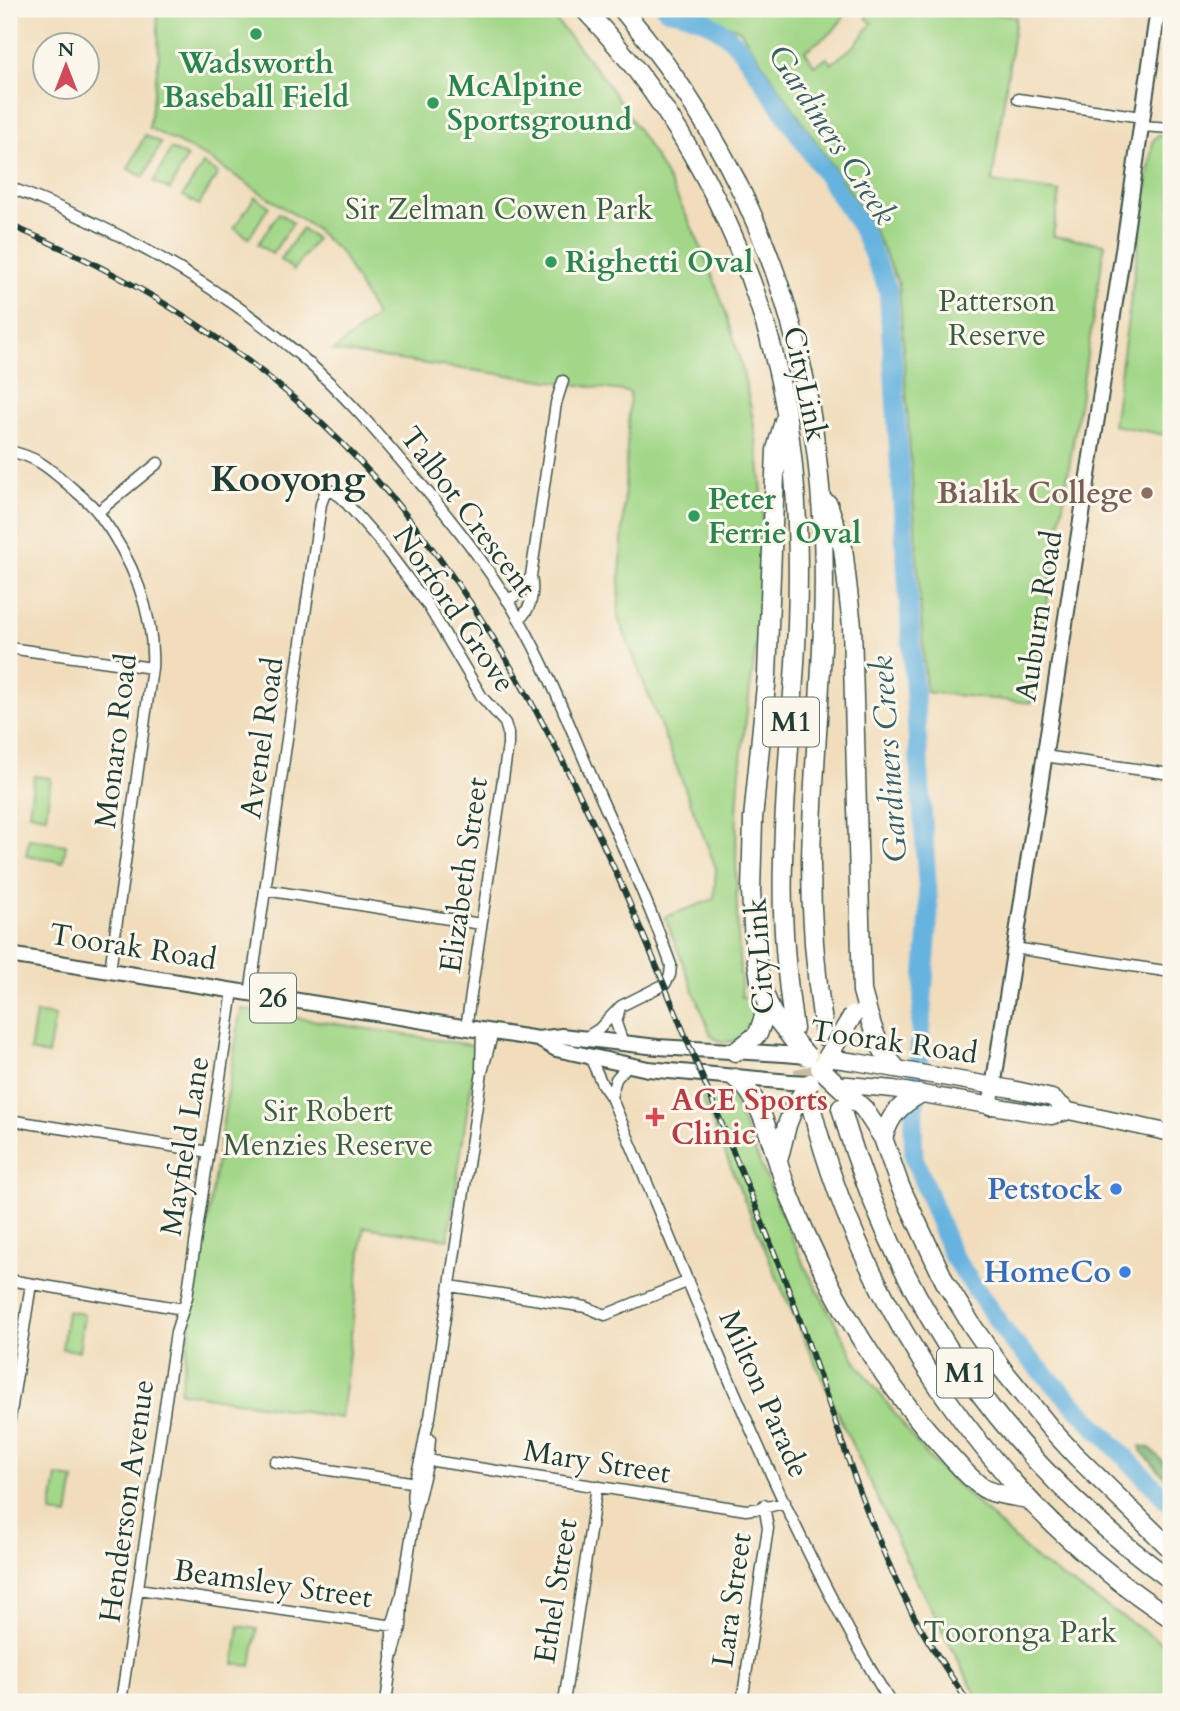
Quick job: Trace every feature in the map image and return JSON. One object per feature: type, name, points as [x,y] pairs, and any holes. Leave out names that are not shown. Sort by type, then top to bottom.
[{"type":"highway","name":"CityLink","points":[[622,9],[696,108],[732,170],[761,234],[786,302],[803,365],[813,414],[821,480]]},
{"type":"highway","name":"CityLink","points":[[589,14],[660,103],[690,151],[721,210],[739,251],[767,330],[786,414],[792,455],[797,582],[782,863],[784,943],[794,1030]]},
{"type":"highway","points":[[786,414],[776,450],[768,675],[753,819],[751,870],[754,942],[761,986],[778,1021],[816,1066],[864,1109],[884,1140],[914,1217],[946,1282],[980,1336],[1051,1429],[1171,1549]]},
{"type":"highway","points":[[821,480],[842,548],[852,626],[861,1017],[896,1068]]},
{"type":"highway","name":"M1","points":[[821,480],[823,624],[811,866],[814,946],[825,1037]]},
{"type":"highway","points":[[735,1052],[758,1034],[768,1005]]},
{"type":"highway","points":[[778,1161],[787,1125],[803,1105],[816,1066],[861,1017]]},
{"type":"highway","name":"Toorak Road","points":[[816,1066],[896,1068],[993,1085],[1052,1098],[1069,1111],[1171,1133]]},
{"type":"highway","points":[[735,1078],[745,1085],[752,1095],[786,1186],[819,1262],[852,1324],[890,1382],[933,1438],[984,1489],[1028,1499]]},
{"type":"highway","name":"Toorak Road","points":[[837,1084],[871,1086],[1051,1116],[1069,1111]]},
{"type":"highway","points":[[884,1140],[895,1111],[902,1104],[929,1096]]},
{"type":"highway","name":"M1","points":[[803,1105],[869,1265],[935,1380],[1028,1499],[1099,1565],[1171,1618]]},
{"type":"highway","name":"M1","points":[[841,1108],[863,1179],[887,1237],[924,1310],[961,1367],[1011,1433],[1060,1487],[1118,1540],[1171,1580]]},
{"type":"main road","name":"Auburn Road","points":[[990,1107],[1158,9]]},
{"type":"main road","name":"Toorak Road","points":[[9,955],[487,1032],[538,1039],[562,1036],[784,1054],[816,1066]]},
{"type":"main road","name":"Toorak Road","points":[[538,1039],[556,1049],[670,1072],[790,1082],[816,1066]]},
{"type":"street","points":[[1018,99],[1171,126]]},
{"type":"street","name":"Talbot Crescent","points":[[9,187],[58,206],[145,249],[233,304],[303,357],[359,413],[443,509],[507,600],[553,686],[576,737],[671,965],[665,984],[620,1006],[598,1029],[585,1038]]},
{"type":"street","points":[[519,619],[528,607],[533,587],[531,576],[556,403],[563,382]]},
{"type":"street","name":"Monaro Road","points":[[9,451],[44,464],[98,512],[121,548],[140,589],[152,635],[152,668],[110,971]]},
{"type":"street","points":[[98,512],[158,463]]},
{"type":"street","name":"Norford Grove","points":[[328,491],[341,497],[378,539],[427,604],[482,697],[507,728]]},
{"type":"street","name":"Avenel Road","points":[[250,994],[321,502],[328,491]]},
{"type":"street","points":[[507,600],[523,590],[531,576]]},
{"type":"street","points":[[9,648],[152,668]]},
{"type":"street","name":"Elizabeth Street","points":[[466,1028],[508,745],[507,728]]},
{"type":"street","points":[[1044,756],[1171,774]]},
{"type":"street","points":[[265,890],[481,924]]},
{"type":"street","points":[[1014,948],[1171,972]]},
{"type":"street","name":"Mayfield Lane","points":[[183,1309],[233,991]]},
{"type":"street","points":[[620,1006],[616,1023],[623,1043]]},
{"type":"street","points":[[386,1702],[396,1607],[402,1595],[415,1513],[416,1483],[424,1460],[443,1327],[453,1287],[454,1251],[487,1032]]},
{"type":"street","name":"Milton Parade","points":[[590,1057],[611,1097],[779,1491],[857,1647],[890,1702]]},
{"type":"street","points":[[611,1097],[615,1079],[628,1065]]},
{"type":"street","points":[[9,1120],[209,1152]]},
{"type":"street","points":[[9,1280],[183,1309]]},
{"type":"street","points":[[453,1287],[586,1307],[605,1315],[689,1281]]},
{"type":"street","points":[[9,1425],[31,1284]]},
{"type":"street","name":"Henderson Avenue","points":[[121,1702],[176,1332],[183,1309]]},
{"type":"street","name":"Mary Street","points":[[424,1460],[746,1510],[765,1505],[772,1507],[785,1502]]},
{"type":"street","points":[[275,1462],[416,1483]]},
{"type":"street","name":"Ethel Street","points":[[564,1702],[597,1486]]},
{"type":"street","points":[[765,1505],[768,1499],[779,1491]]},
{"type":"street","name":"Lara Street","points":[[742,1702],[767,1537],[765,1505]]},
{"type":"street","name":"Beamsley Street","points":[[138,1589],[396,1627]]},
{"type":"green space","name":"Sir Zelman Cowen Park","points":[[157,9],[546,9],[609,86],[664,172],[714,278],[732,334],[747,391],[757,448],[763,507],[762,592],[740,771],[736,856],[742,998],[755,997],[757,1012],[751,1029],[739,1039],[724,1042],[711,1035],[665,917],[714,899],[716,868],[618,617],[630,392],[333,351],[376,316],[341,253],[313,227],[205,156],[149,128],[159,56]]},
{"type":"green space","name":"Patterson Reserve","points":[[688,9],[850,9],[833,31],[805,51],[814,65],[827,58],[831,64],[855,45],[872,23],[866,18],[872,9],[958,9],[1016,17],[992,182],[1060,192],[1053,236],[1105,244],[1031,703],[926,692],[899,285],[870,221],[740,30]]},
{"type":"green space","points":[[145,135],[161,143],[144,177],[128,169]]},
{"type":"green space","points":[[1158,135],[1171,140],[1171,436],[1113,425],[1153,141]]},
{"type":"green space","points":[[171,149],[187,157],[170,190],[154,182]]},
{"type":"green space","points":[[203,164],[218,173],[199,205],[183,196]]},
{"type":"green space","points":[[255,197],[269,206],[249,238],[234,228]]},
{"type":"green space","points":[[279,213],[293,223],[272,254],[258,244]]},
{"type":"green space","points":[[302,229],[316,239],[294,270],[280,260]]},
{"type":"green space","points":[[34,776],[51,778],[46,816],[29,813]]},
{"type":"green space","points":[[29,839],[66,845],[63,862],[26,856]]},
{"type":"green space","name":"Sir Robert Menzies Reserve","points":[[241,1009],[477,1046],[448,1239],[364,1227],[341,1418],[180,1392]]},
{"type":"green space","points":[[36,1013],[55,1016],[48,1055],[30,1051]]},
{"type":"green space","name":"Tooronga Park","points":[[699,1091],[731,1096],[804,1265],[857,1363],[925,1454],[1039,1562],[1171,1649],[1171,1702],[980,1702],[914,1576],[843,1425],[778,1280]]},
{"type":"green space","points":[[67,1311],[84,1314],[79,1351],[62,1349]]},
{"type":"green space","points":[[1140,1446],[1150,1448],[1171,1470],[1171,1484],[1141,1451]]},
{"type":"green space","points":[[57,1476],[74,1479],[68,1516],[51,1513]]},
{"type":"green space","points":[[239,1626],[257,1629],[251,1666],[234,1664]]},
{"type":"waterway","name":"Gardiners Creek","points":[[666,9],[708,22],[742,50],[861,227],[888,289],[929,913],[913,1130],[914,1158],[952,1255],[1011,1340],[1171,1504]]},
{"type":"tunnel","points":[[797,1041],[809,1099]]},
{"type":"railway","points":[[9,225],[63,249],[167,305],[265,374],[352,454],[392,498],[439,557],[481,619],[557,749],[622,885],[774,1252],[885,1556],[917,1621],[968,1702]]},
{"type":"place","name":"Wadsworth Baseball Field","points":[[256,34]]},
{"type":"place","name":"McAlpine Sportsground","points":[[433,103]]},
{"type":"place","name":"Righetti Oval","points":[[551,262]]},
{"type":"place","name":"Bialik College","points":[[1147,493]]},
{"type":"place","name":"Peter Ferrie Oval","points":[[694,516]]},
{"type":"place","name":"ACE Sports Clinic","points":[[655,1117]]},
{"type":"place","name":"Petstock","points":[[1116,1189]]},
{"type":"place","name":"HomeCo","points":[[1125,1272]]},
{"type":"district","name":"Kooyong","points":[[288,479]]}]
